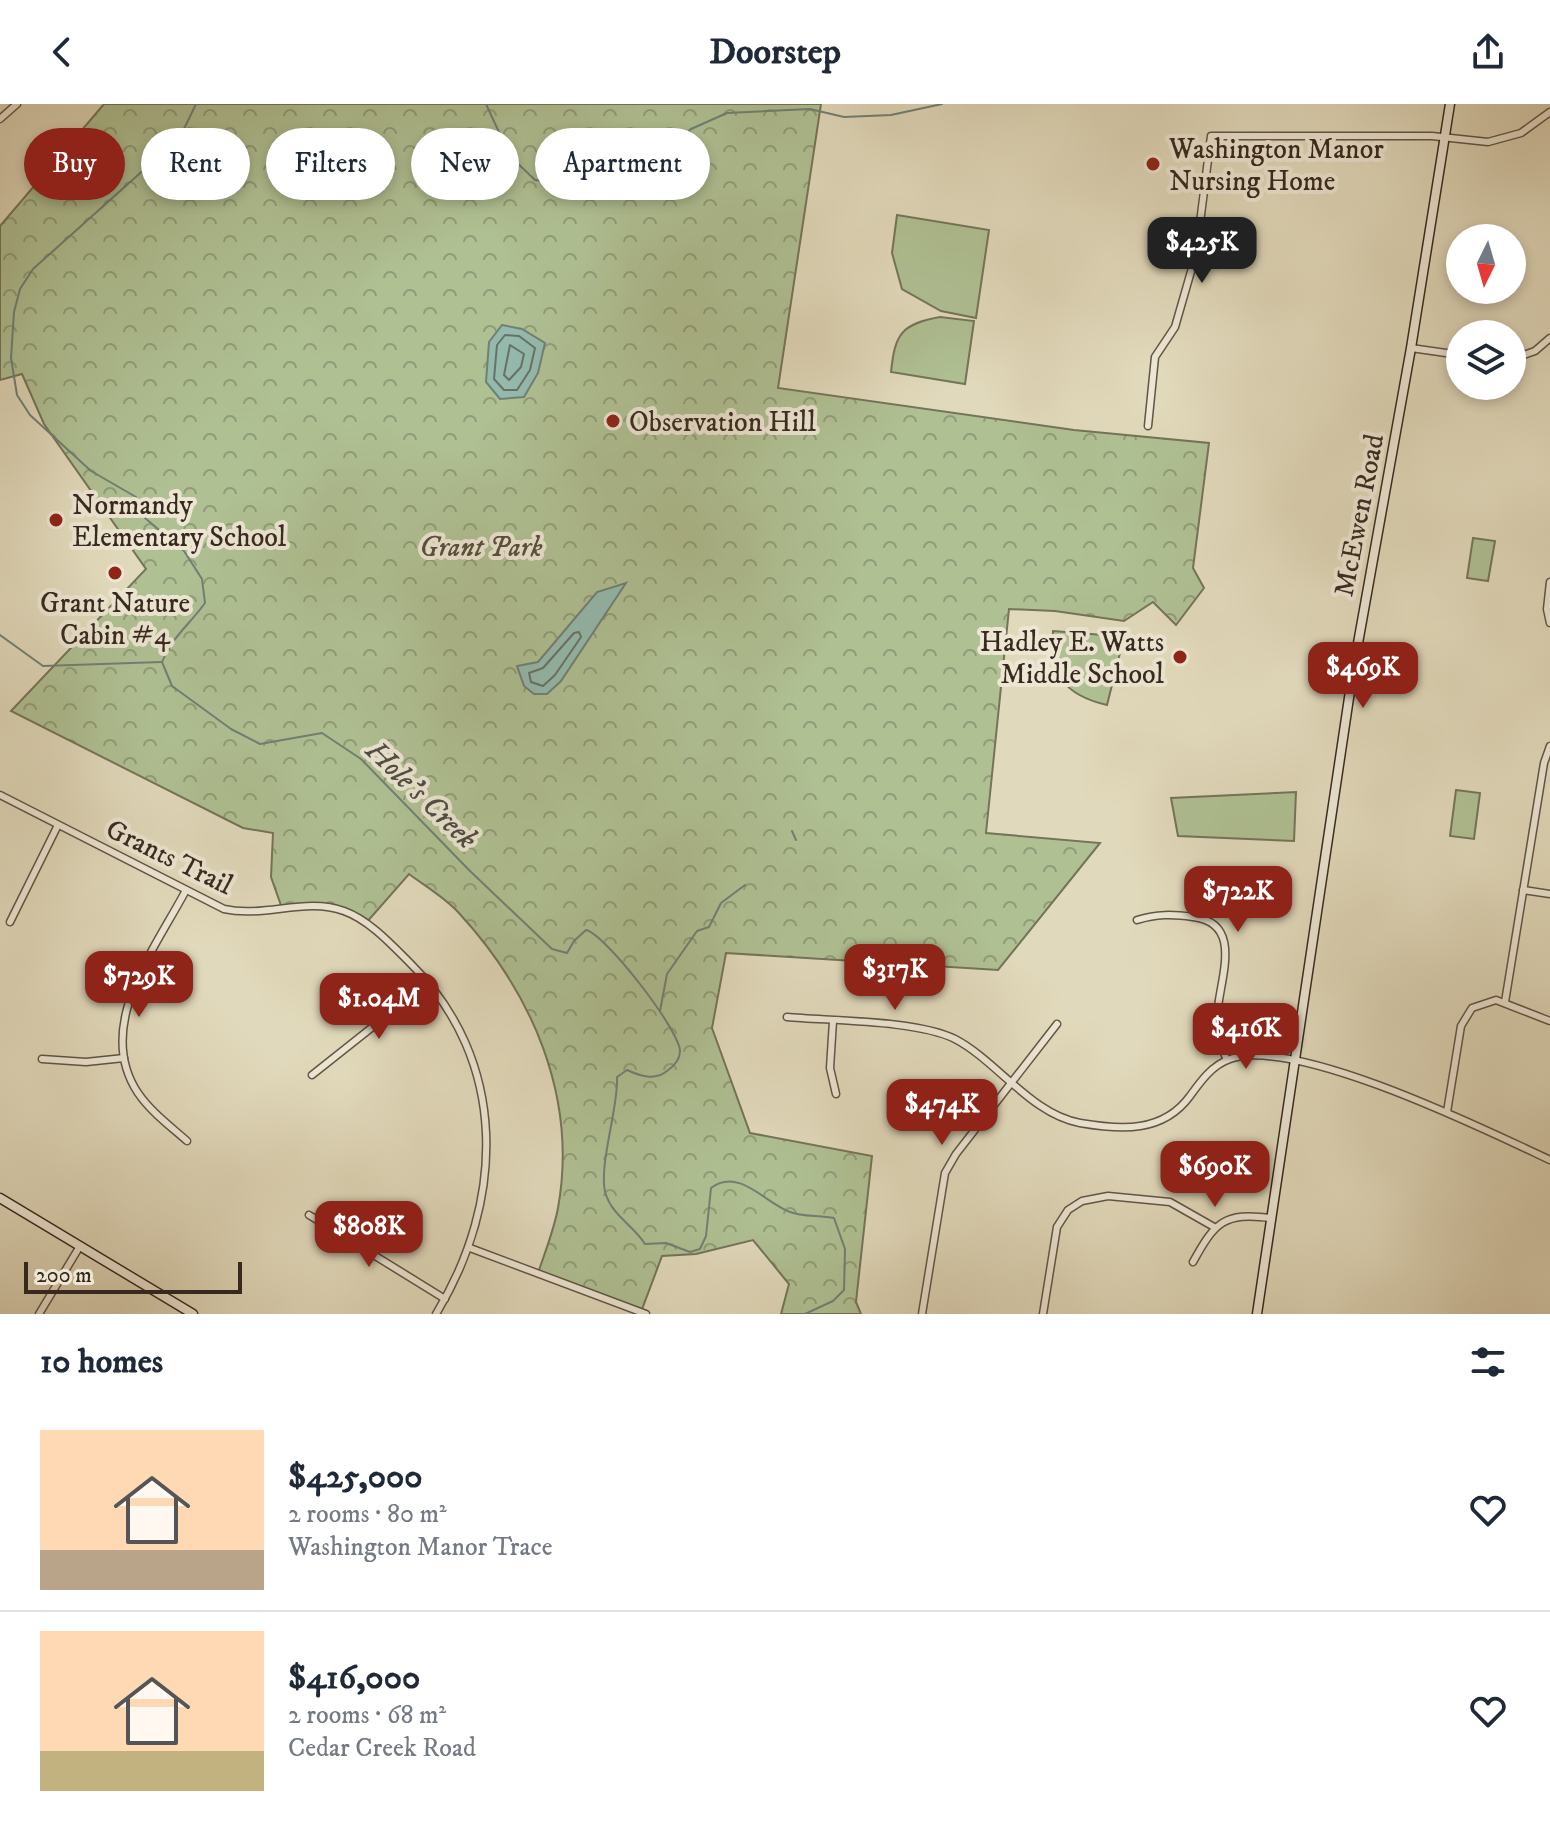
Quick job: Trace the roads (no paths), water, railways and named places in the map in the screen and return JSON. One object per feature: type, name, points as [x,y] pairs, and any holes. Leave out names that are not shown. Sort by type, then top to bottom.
[{"type":"street","points":[[0,119],[17,104]]},
{"type":"street","name":"McEwen Road","points":[[1257,1314],[1351,682],[1411,348],[1450,104]]},
{"type":"street","points":[[1148,426],[1155,357],[1175,327],[1196,254],[1211,136],[1502,140],[1521,133],[1550,112]]},
{"type":"street","points":[[1526,354],[1535,351],[1550,338]]},
{"type":"street","points":[[1411,348],[1446,353]]},
{"type":"street","points":[[1550,582],[1550,623]]},
{"type":"street","points":[[1505,1002],[1544,763],[1550,746]]},
{"type":"street","name":"Grants Trail","points":[[0,795],[185,892],[238,912],[261,914],[312,907],[346,912],[389,942],[428,983],[465,1045],[483,1106],[486,1182],[470,1248],[436,1314]]},
{"type":"street","points":[[10,922],[58,825]]},
{"type":"street","points":[[1523,890],[1550,894]]},
{"type":"street","points":[[185,892],[128,1002],[123,1026],[124,1058],[130,1079],[144,1101],[187,1141]]},
{"type":"street","points":[[1137,920],[1170,914],[1202,918],[1220,930],[1226,948],[1217,1023],[1227,1060]]},
{"type":"street","points":[[312,1075],[428,983]]},
{"type":"street","points":[[1447,1112],[1463,1019],[1478,1004],[1505,1002],[1550,1021]]},
{"type":"street","points":[[787,1017],[938,1032],[962,1043],[1064,1118],[1140,1127],[1170,1117],[1209,1073],[1227,1060],[1258,1055],[1295,1062],[1394,1090],[1550,1160]]},
{"type":"street","points":[[833,1021],[830,1068],[836,1094]]},
{"type":"street","points":[[922,1314],[945,1173],[1011,1081],[1057,1024]]},
{"type":"street","points":[[42,1059],[86,1062],[124,1058]]},
{"type":"street","points":[[1043,1314],[1057,1227],[1068,1210],[1082,1201],[1108,1196],[1170,1202],[1214,1227]]},
{"type":"street","points":[[0,1198],[181,1311],[193,1314]]},
{"type":"street","points":[[309,1215],[445,1299]]},
{"type":"street","points":[[1193,1262],[1214,1227],[1241,1215],[1271,1218]]},
{"type":"street","points":[[39,1314],[80,1246]]},
{"type":"street","points":[[470,1248],[646,1314]]},
{"type":"water","points":[[502,325],[522,329],[545,343],[538,373],[524,397],[500,399],[486,382],[489,342]]},
{"type":"water","points":[[626,583],[561,681],[547,694],[534,694],[524,686],[517,666],[538,662],[597,592]]},
{"type":"waterway","name":"Hole's Creek","points":[[196,104],[183,131],[167,149],[33,269],[20,289],[14,312],[11,358],[17,395],[30,415],[91,471],[136,497],[145,518],[184,551],[202,579],[205,603],[176,638],[162,662],[172,686],[231,729],[260,744],[322,733],[361,759],[469,870],[552,949],[567,953],[586,930],[624,964],[668,1023],[680,1051],[670,1069],[658,1076],[627,1070],[617,1077],[604,1170],[609,1202],[645,1244],[666,1243],[690,1252],[700,1249],[706,1236],[711,1188],[721,1183],[742,1184],[795,1214],[834,1218],[845,1249],[844,1290],[833,1301],[805,1314]]},
{"type":"waterway","name":"Hole's Creek","points":[[486,104],[510,156],[535,180],[571,184],[609,179],[659,158],[691,129],[727,113],[810,109],[844,117],[891,115],[942,104]]},
{"type":"waterway","points":[[0,635],[43,666],[161,662]]},
{"type":"waterway","points":[[792,831],[796,840]]},
{"type":"waterway","points":[[660,1011],[667,974],[697,931],[709,927],[721,903],[745,885]]},
{"type":"place","name":"Washington Manor Nursing Home","points":[[1153,164]]},
{"type":"place","name":"Observation Hill","points":[[613,421]]},
{"type":"place","name":"Normandy Elementary School","points":[[56,520]]},
{"type":"place","name":"Grant Nature Cabin #4","points":[[115,573]]},
{"type":"place","name":"Hadley E. Watts Middle School","points":[[1180,657]]},
{"type":"park label","name":"Grant Park","points":[[481,546]]}]
